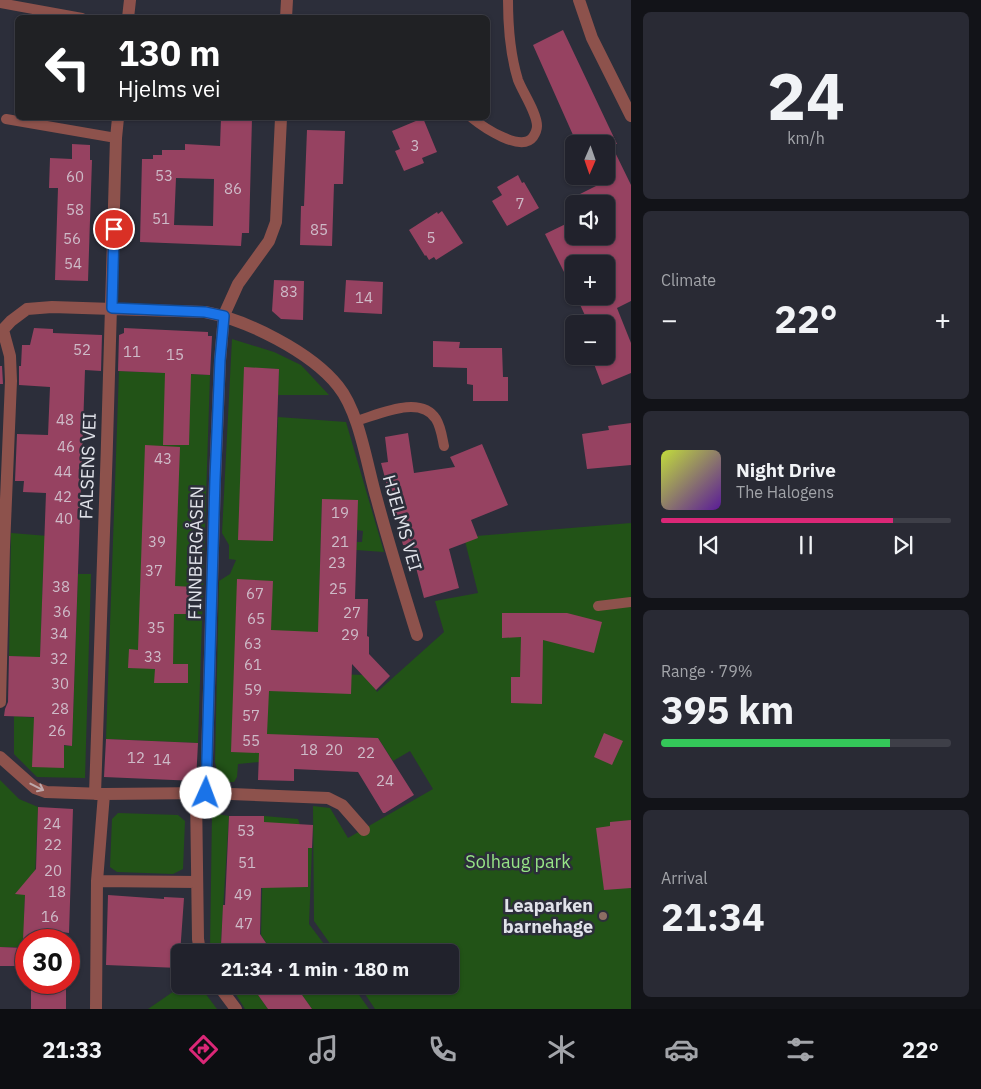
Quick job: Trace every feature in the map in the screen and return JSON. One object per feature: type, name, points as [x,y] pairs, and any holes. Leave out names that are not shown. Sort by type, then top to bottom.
[{"type":"street","points":[[128,15],[130,0]]},
{"type":"street","points":[[286,15],[287,0]]},
{"type":"street","points":[[579,0],[592,38],[614,86],[631,116]]},
{"type":"street","name":"FALSENS VEI","points":[[96,1009],[102,557],[107,462],[108,371],[112,308],[118,120]]},
{"type":"street","name":"FINNBERGÅSEN","points":[[200,944],[197,882],[220,360],[224,316],[238,284],[269,241],[276,222],[281,120]]},
{"type":"street","name":"HJELMS VEI","points":[[1,331],[27,309],[52,307],[112,308],[205,312],[224,316],[299,351],[321,367],[339,387],[356,421],[377,501],[417,634]]},
{"type":"street","points":[[0,702],[4,547],[12,381],[10,356],[1,331]]},
{"type":"street","points":[[0,756],[35,788],[46,792],[100,794],[201,793],[328,798],[342,805],[364,830]]},
{"type":"street","points":[[97,881],[197,882]]},
{"type":"street","points":[[225,994],[236,1009]]},
{"type":"lane","points":[[475,120],[508,140],[526,142],[536,133],[535,117],[515,68],[509,38],[508,0]]},
{"type":"lane","points":[[0,3],[66,15]]},
{"type":"lane","points":[[6,120],[116,138]]},
{"type":"lane","points":[[356,421],[398,409],[420,407],[429,411],[436,418],[444,446]]},
{"type":"lane","points":[[598,606],[631,602]]},
{"type":"green space","name":"Solhaug park","points":[[232,339],[274,352],[301,365],[329,395],[278,395],[279,369],[244,368],[273,541],[278,417],[346,422],[384,552],[356,550],[357,542],[362,542],[363,531],[357,530],[322,499],[319,601],[331,674],[366,675],[377,692],[444,632],[435,601],[478,593],[464,537],[631,523],[631,1009],[375,1009],[365,994],[459,994],[459,944],[330,944],[314,921],[313,806],[330,808],[348,838],[433,789],[410,751],[393,761],[378,738],[300,735],[259,762],[238,764],[237,777],[234,782],[220,782],[215,762],[219,581],[230,574],[236,560],[229,559],[229,545],[222,533]]},
{"type":"green space","points":[[119,371],[210,375],[198,743],[106,739]]},
{"type":"green space","points":[[11,533],[48,536],[43,573],[40,666],[29,665],[28,657],[9,656]]},
{"type":"green space","points":[[78,574],[91,574],[85,778],[37,777],[14,754],[14,716],[38,718],[37,744],[72,746]]},
{"type":"green space","points":[[0,780],[19,799],[38,807],[34,898],[25,897],[24,913],[34,914],[29,929],[15,929],[15,947],[0,947]]},
{"type":"green space","points":[[118,813],[178,815],[185,821],[183,869],[173,874],[117,872],[110,867],[112,819]]},
{"type":"green space","points":[[212,813],[229,816],[221,941],[223,944],[210,944]]},
{"type":"green space","points":[[264,816],[298,819],[300,825],[291,847],[312,848],[309,924],[324,944],[267,944],[261,935]]},
{"type":"green space","points":[[171,993],[206,994],[217,1009],[148,1009]]},
{"type":"green space","points":[[236,994],[257,994],[268,1009],[245,1009]]},
{"type":"green space","points":[[301,994],[358,994],[369,1009],[312,1009]]},
{"type":"building","points":[[563,30],[613,135],[573,135],[533,45]]},
{"type":"building","points":[[221,120],[252,120],[249,233],[242,233],[241,246],[140,242],[142,159],[153,159],[153,155],[162,155],[162,150],[185,150],[185,144],[220,146]],"holes":[[[176,178],[214,179],[213,226],[174,225]]]},
{"type":"building","points":[[418,120],[424,120],[437,152],[422,158],[424,163],[404,171],[395,151],[400,149],[392,131]]},
{"type":"building","points":[[307,130],[345,131],[343,184],[334,184],[332,246],[300,245],[301,206],[304,206]]},
{"type":"building","points":[[72,144],[90,145],[90,160],[92,160],[88,281],[55,280],[58,188],[49,188],[50,158],[72,159]]},
{"type":"building","points":[[615,152],[631,185],[631,301],[617,308],[631,343],[631,373],[602,385],[594,365],[615,365],[615,315],[585,315],[580,305],[615,305],[615,255],[565,255],[565,274],[545,234],[565,224],[565,245],[615,245],[615,195],[580,194],[598,185],[615,185]]},
{"type":"building","points":[[518,175],[539,208],[507,226],[492,201],[502,195],[497,187]]},
{"type":"building","points":[[442,211],[463,243],[436,260],[434,257],[429,260],[409,230],[437,212],[438,214]]},
{"type":"building","points":[[274,280],[304,281],[303,320],[281,319],[272,311]]},
{"type":"building","points":[[346,280],[383,282],[382,314],[344,312]]},
{"type":"building","points":[[34,328],[53,329],[53,333],[102,335],[101,371],[85,370],[72,746],[64,745],[64,768],[32,767],[34,717],[4,716],[8,702],[9,656],[40,657],[46,493],[23,492],[24,481],[15,481],[17,434],[48,435],[50,387],[19,385],[22,345],[30,345]]},
{"type":"building","points":[[124,328],[208,332],[208,336],[212,336],[210,375],[191,374],[189,445],[163,445],[165,373],[118,371],[119,335],[124,333]]},
{"type":"building","points":[[433,341],[460,342],[459,348],[502,348],[503,377],[508,377],[508,401],[473,401],[473,385],[467,384],[467,368],[433,367]]},
{"type":"building","points":[[0,366],[2,366],[3,384],[0,384]]},
{"type":"building","points":[[244,367],[279,369],[273,541],[238,540]]},
{"type":"building","points":[[631,423],[631,465],[587,469],[582,434],[609,430],[608,426]]},
{"type":"building","points":[[408,433],[414,473],[455,467],[450,457],[482,444],[508,505],[471,520],[478,538],[449,549],[459,588],[424,598],[410,545],[403,545],[381,463],[388,462],[385,437]]},
{"type":"building","points":[[145,445],[180,447],[175,586],[195,587],[194,614],[174,614],[173,664],[188,664],[188,683],[154,683],[155,669],[128,668],[129,649],[138,650]]},
{"type":"building","points":[[322,499],[358,500],[355,599],[368,599],[367,636],[369,637],[369,654],[390,676],[376,690],[352,664],[351,694],[269,691],[267,734],[378,738],[414,795],[385,813],[383,813],[358,772],[294,769],[294,781],[258,780],[259,753],[231,752],[237,579],[273,581],[271,630],[318,632]]},
{"type":"building","points":[[502,613],[567,613],[602,622],[594,653],[543,640],[542,704],[511,703],[511,677],[520,677],[521,637],[502,638]]},
{"type":"building","points":[[604,733],[623,741],[612,765],[594,757]]},
{"type":"building","points":[[106,739],[198,743],[196,781],[104,777]]},
{"type":"building","points":[[38,807],[73,809],[69,929],[23,929],[25,895],[15,894],[36,869]]},
{"type":"building","points":[[229,816],[264,816],[264,822],[313,825],[312,848],[308,848],[308,887],[261,888],[260,934],[267,944],[221,944],[223,905],[225,905]]},
{"type":"building","points":[[631,820],[631,888],[604,890],[596,828],[610,826],[610,822]]},
{"type":"building","points":[[108,895],[164,899],[164,897],[184,898],[181,944],[171,944],[171,968],[106,965]]},
{"type":"building","points":[[0,947],[15,948],[15,966],[0,966]]},
{"type":"building","points":[[31,994],[66,994],[66,1009],[31,1009]]},
{"type":"building","points":[[257,994],[301,994],[312,1009],[268,1009]]},
{"type":"place","name":"Leaparken barnehage","points":[[603,916]]},
{"type":"route","points":[[114,229],[112,308],[205,312],[224,316],[220,360],[215,479],[206,793]]}]
